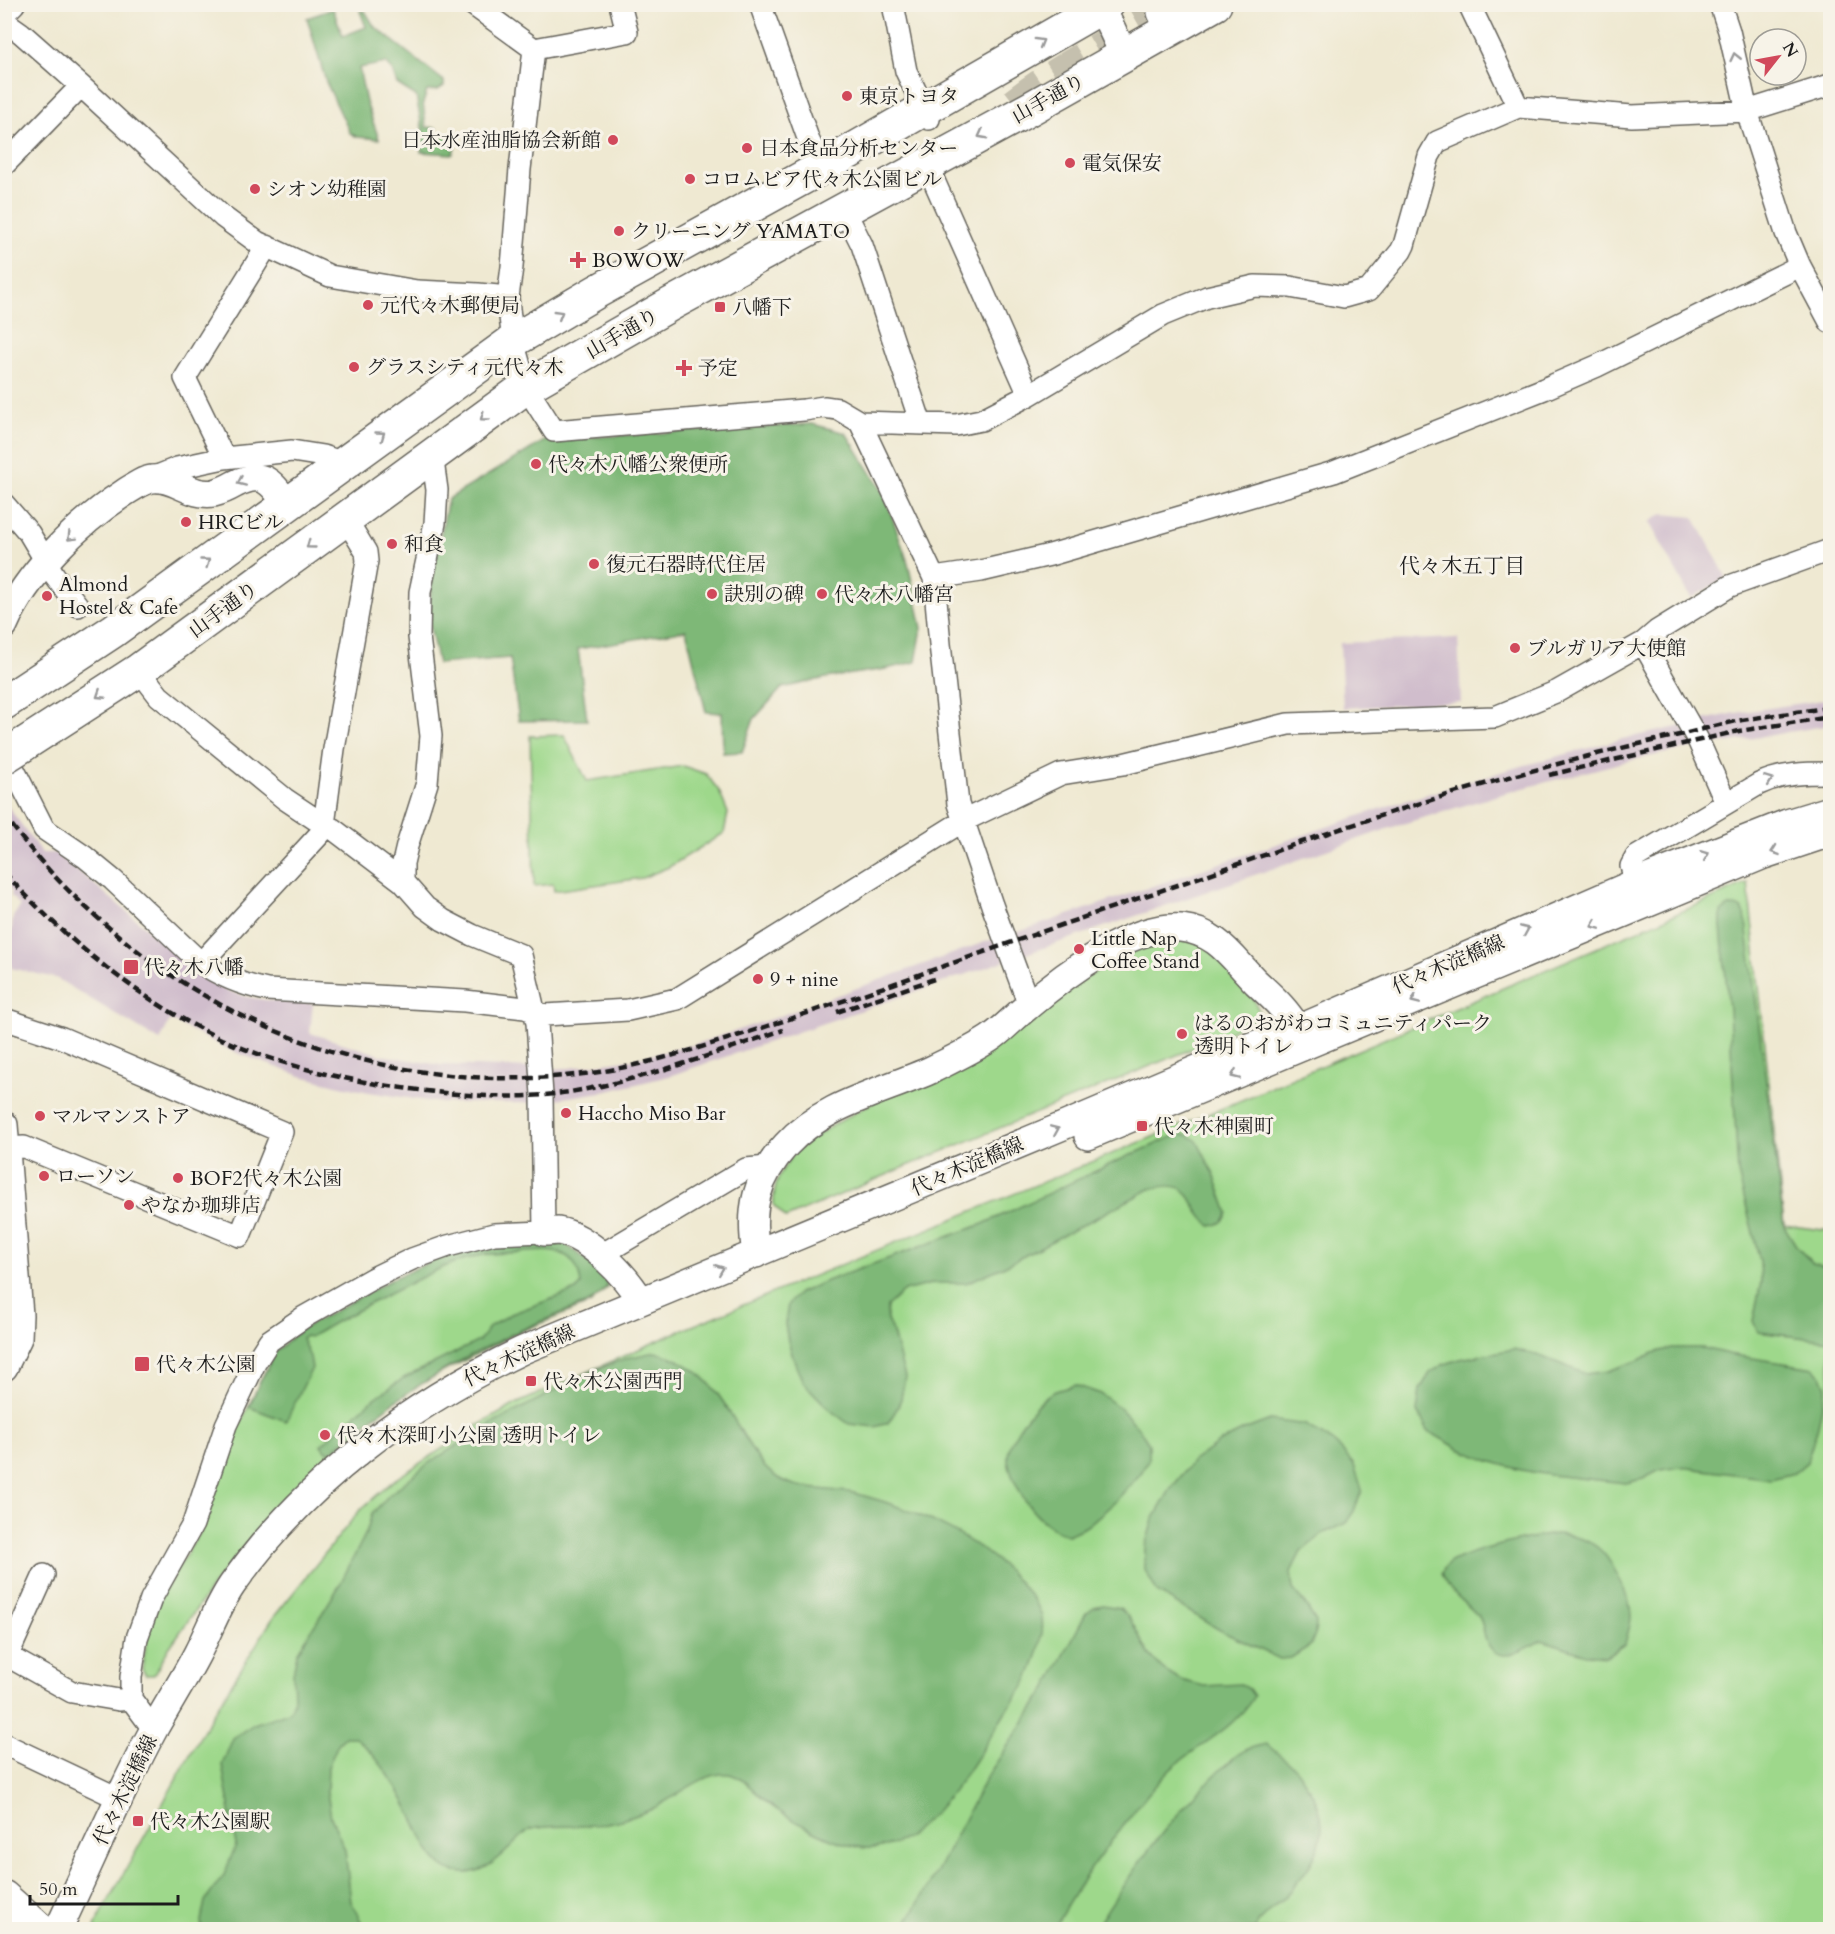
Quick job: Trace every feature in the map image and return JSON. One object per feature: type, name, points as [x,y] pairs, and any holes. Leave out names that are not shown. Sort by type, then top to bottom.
[{"type":"main road","name":"山手通り","points":[[11,751],[139,670],[526,387],[671,304],[1031,108],[1215,4]]},
{"type":"main road","points":[[927,116],[1103,5]]},
{"type":"main road","points":[[13,698],[113,631],[513,341],[596,292],[834,160],[1010,77],[1018,74],[1031,82],[1035,95],[1031,108]]},
{"type":"main road","points":[[596,292],[592,306],[593,314],[602,323],[609,322],[665,290],[746,265]]},
{"type":"main road","points":[[4,1896],[42,1929]]},
{"type":"street","points":[[4,14],[14,4]]},
{"type":"street","points":[[472,4],[534,49],[627,32],[620,4]]},
{"type":"street","points":[[760,4],[808,141],[834,160]]},
{"type":"street","points":[[893,4],[906,71],[927,116]]},
{"type":"street","points":[[1469,4],[1518,107]]},
{"type":"street","points":[[1720,4],[1729,31],[1747,111],[1786,233],[1800,266],[1830,322]]},
{"type":"street","points":[[1103,5],[1124,55]]},
{"type":"street","points":[[4,21],[81,86],[223,217],[257,242],[339,278],[417,291],[508,297]]},
{"type":"street","points":[[534,49],[519,169],[508,297],[513,341],[526,387],[554,431],[804,411],[824,407],[838,409],[860,422],[956,425],[981,420],[1029,396],[1163,315],[1207,297],[1255,286],[1290,287],[1344,297],[1369,290],[1401,251],[1429,156],[1437,142],[1518,107],[1632,116],[1747,111],[1830,86]]},
{"type":"street","points":[[4,165],[81,86]]},
{"type":"street","points":[[927,165],[1029,396]]},
{"type":"street","points":[[844,209],[862,245],[921,424]]},
{"type":"street","points":[[224,458],[185,378],[267,246]]},
{"type":"street","points":[[934,578],[981,571],[1050,555],[1334,472],[1555,385],[1800,266]]},
{"type":"street","points":[[860,422],[934,578],[958,804],[1029,1005]]},
{"type":"street","points":[[4,625],[21,595],[47,561],[94,515],[150,478],[177,468],[224,458],[292,451],[323,456],[343,463]]},
{"type":"street","points":[[403,882],[403,863],[407,846],[427,783],[431,736],[419,638],[420,592],[435,523],[437,490],[432,454]]},
{"type":"street","points":[[150,478],[164,479],[204,494],[223,490],[248,478],[256,477],[269,481],[287,503]]},
{"type":"street","points":[[4,504],[29,533],[54,575],[78,606]]},
{"type":"street","points":[[201,963],[321,834],[324,825],[334,749],[367,561],[366,552],[346,519]]},
{"type":"street","points":[[11,751],[44,829],[85,857],[113,880],[201,963],[217,974],[237,983],[267,990],[465,1001],[525,1008],[545,1016],[628,1010],[677,999],[963,821],[1061,774],[1123,764],[1288,724],[1495,717],[1558,691],[1642,643],[1730,586],[1830,550]]},
{"type":"street","points":[[1642,643],[1698,740],[1726,803]]},
{"type":"street","points":[[139,670],[159,696],[285,799],[333,829],[403,882],[425,907],[443,920],[472,935],[521,955],[537,1023],[542,1095],[544,1232]]},
{"type":"street","points":[[1640,894],[1631,866],[1636,857],[1773,777],[1789,774],[1830,773]]},
{"type":"street","name":"代々木淀橋線","points":[[198,1653],[228,1623],[258,1581],[295,1536],[334,1497],[371,1464],[411,1434],[484,1389],[529,1367],[763,1271],[1640,894],[1787,823],[1830,810]]},
{"type":"street","name":"代々木淀橋線","points":[[58,1929],[154,1730],[198,1653],[217,1610],[233,1585],[257,1554],[322,1483],[360,1450],[448,1390],[523,1350],[1250,1047],[1640,894],[1830,833]]},
{"type":"street","points":[[756,1254],[753,1217],[756,1194],[768,1167],[801,1131],[860,1097],[932,1069],[990,1039],[1068,975],[1104,951],[1137,936],[1162,929],[1180,928],[1199,931],[1218,941],[1276,999],[1298,1029]]},
{"type":"street","points":[[4,1019],[72,1042],[282,1132],[240,1236],[24,1147],[5,1137]]},
{"type":"street","points":[[4,1367],[18,1338],[20,1315],[5,1137]]},
{"type":"street","points":[[601,1255],[746,1169],[768,1167]]},
{"type":"street","points":[[154,1730],[131,1699],[137,1638],[150,1599],[193,1524],[226,1425],[255,1363],[269,1341],[302,1318],[412,1259],[448,1246],[494,1234],[559,1232],[581,1240],[601,1255],[632,1286],[641,1301]]},
{"type":"street","points":[[44,1575],[6,1655],[72,1692],[119,1700],[131,1699]]},
{"type":"street","points":[[4,1744],[120,1799]]},
{"type":"shaded area","points":[[1663,514],[1694,517],[1727,578],[1691,598],[1649,522]]},
{"type":"shaded area","points":[[1458,638],[1461,702],[1343,708],[1340,643]]},
{"type":"shaded area","points":[[1830,699],[1830,725],[1707,746],[1694,722],[1736,713]]},
{"type":"shaded area","points":[[1682,726],[1695,747],[1628,761],[1512,791],[1399,825],[1020,956],[1012,934],[1391,805],[1507,770],[1622,739]]},
{"type":"shaded area","points":[[4,801],[42,853],[57,853],[209,981],[247,997],[313,1003],[310,1033],[381,1055],[440,1065],[532,1068],[534,1103],[442,1103],[336,1085],[301,1076],[232,1051],[170,1020],[160,1041],[56,978],[11,968],[9,955],[13,917],[20,906],[11,896],[12,892],[5,883]]},
{"type":"shaded area","points":[[996,938],[1005,961],[669,1076],[608,1091],[550,1100],[548,1069],[633,1059],[693,1045]]},
{"type":"green space","points":[[333,9],[343,36],[366,27],[360,11],[365,11],[374,26],[444,81],[444,86],[438,90],[427,91],[423,103],[426,127],[436,128],[436,136],[457,137],[453,154],[421,152],[424,137],[416,96],[397,84],[392,70],[386,63],[359,68],[366,102],[379,139],[357,137],[350,133],[326,82],[307,18]]},
{"type":"green space","points":[[812,424],[846,433],[884,493],[908,563],[922,628],[916,662],[782,688],[754,719],[742,752],[723,753],[722,713],[706,712],[686,630],[578,649],[587,720],[519,721],[510,658],[438,664],[428,618],[433,573],[448,499],[546,440]]},
{"type":"green space","points":[[564,735],[587,781],[683,766],[706,774],[719,791],[728,813],[724,833],[669,867],[642,878],[554,891],[553,884],[534,886],[530,736]]},
{"type":"green space","points":[[1748,883],[1784,1225],[1830,1231],[1830,1929],[96,1930],[95,1925],[211,1717],[273,1618],[360,1510],[394,1480],[477,1426],[516,1404],[675,1333],[1216,1111]]},
{"type":"green space","points":[[1729,906],[1739,907],[1745,914],[1784,1226],[1797,1247],[1813,1264],[1830,1268],[1830,1341],[1758,1332],[1753,1321],[1761,1282],[1760,1261],[1738,1173],[1729,1010],[1721,927],[1721,912]]},
{"type":"green space","points":[[1183,940],[1203,941],[1250,990],[1261,1016],[1199,1046],[786,1218],[774,1206],[776,1186],[783,1169],[808,1140],[1133,950],[1153,944]]},
{"type":"green space","points":[[1179,1134],[1188,1135],[1197,1141],[1214,1174],[1228,1213],[1221,1222],[1211,1226],[1202,1218],[1183,1190],[1165,1186],[1150,1189],[1003,1267],[966,1283],[935,1283],[904,1291],[887,1306],[887,1320],[893,1333],[905,1377],[900,1404],[888,1423],[875,1427],[849,1424],[830,1410],[803,1382],[788,1341],[785,1324],[788,1304],[799,1293],[983,1224]]},
{"type":"green space","points":[[539,1241],[604,1271],[608,1287],[591,1303],[515,1334],[437,1375],[372,1418],[243,1548],[214,1584],[169,1648],[154,1675],[146,1675],[142,1669],[149,1626],[161,1596],[200,1532],[237,1431],[277,1350],[300,1330],[483,1245]]},
{"type":"green space","points":[[539,1241],[565,1244],[603,1272],[607,1286],[590,1302],[485,1347],[420,1385],[388,1406],[329,1453],[321,1445],[368,1403],[404,1378],[479,1341],[490,1326],[511,1314],[576,1290],[581,1285],[575,1264],[570,1258],[555,1252],[535,1251],[483,1255],[454,1263],[382,1297],[310,1337],[305,1336],[302,1339],[312,1368],[286,1421],[249,1407],[276,1351],[302,1329],[392,1279],[448,1254],[482,1247]]},
{"type":"green space","points":[[1672,1348],[1703,1348],[1814,1368],[1821,1375],[1826,1387],[1818,1426],[1807,1462],[1794,1473],[1771,1479],[1681,1467],[1660,1470],[1643,1479],[1626,1483],[1550,1475],[1489,1461],[1459,1449],[1428,1431],[1417,1412],[1420,1389],[1430,1373],[1442,1365],[1460,1359],[1514,1349],[1540,1356],[1586,1374],[1608,1371]]},
{"type":"green space","points":[[655,1352],[687,1365],[710,1384],[759,1460],[778,1478],[807,1488],[858,1494],[905,1509],[951,1530],[994,1558],[1034,1601],[1041,1615],[1042,1625],[1038,1653],[1028,1679],[953,1791],[929,1819],[907,1838],[884,1846],[867,1848],[842,1843],[800,1824],[766,1802],[740,1778],[720,1774],[700,1781],[650,1810],[625,1819],[591,1825],[529,1830],[490,1865],[462,1873],[445,1868],[436,1860],[381,1764],[355,1737],[345,1737],[338,1744],[328,1767],[327,1792],[331,1817],[345,1850],[351,1902],[365,1929],[202,1929],[201,1921],[205,1901],[224,1875],[236,1845],[222,1765],[233,1738],[254,1724],[289,1712],[294,1699],[293,1674],[297,1653],[338,1588],[366,1533],[372,1514],[389,1495],[430,1462],[488,1426],[590,1372],[627,1358]]},
{"type":"green space","points":[[1075,1385],[1101,1394],[1120,1408],[1137,1426],[1149,1444],[1149,1459],[1141,1473],[1113,1504],[1087,1526],[1068,1535],[1048,1525],[1032,1510],[1014,1479],[1008,1459],[1017,1431],[1039,1403],[1053,1392]]},
{"type":"green space","points":[[1270,1420],[1306,1425],[1336,1444],[1354,1465],[1362,1490],[1354,1511],[1346,1523],[1322,1534],[1301,1552],[1291,1572],[1293,1589],[1316,1622],[1315,1635],[1311,1645],[1291,1658],[1280,1659],[1223,1632],[1157,1592],[1145,1570],[1145,1546],[1153,1520],[1170,1490],[1193,1461],[1220,1442]]},
{"type":"green space","points":[[1557,1534],[1591,1543],[1611,1563],[1626,1593],[1630,1608],[1631,1616],[1625,1644],[1606,1656],[1586,1654],[1542,1640],[1514,1654],[1499,1654],[1493,1651],[1485,1637],[1479,1617],[1444,1581],[1441,1574],[1444,1568],[1466,1555],[1481,1550]]},
{"type":"green space","points":[[1103,1605],[1120,1608],[1130,1619],[1149,1654],[1163,1669],[1181,1680],[1204,1686],[1241,1684],[1254,1696],[1236,1719],[1178,1763],[1153,1788],[1088,1872],[1054,1929],[903,1929],[934,1877],[986,1778],[1045,1691],[1086,1613],[1094,1607]]},
{"type":"green space","points":[[1266,1744],[1295,1768],[1300,1775],[1319,1807],[1322,1827],[1319,1845],[1312,1862],[1287,1894],[1258,1923],[1256,1929],[1095,1929],[1149,1849],[1196,1794],[1236,1756],[1249,1748]]},
{"type":"tunnel","points":[[1015,104],[1069,67],[1164,12]]},
{"type":"railway","points":[[4,814],[43,863],[72,894],[119,936],[171,975],[226,1008],[284,1034],[345,1055],[407,1069],[471,1077],[535,1078],[617,1069],[708,1045],[893,984],[1325,834],[1474,787],[1725,723],[1830,707]]},
{"type":"railway","points":[[1549,775],[1739,731],[1830,717]]},
{"type":"railway","points":[[4,872],[49,918],[97,960],[175,1015],[227,1042],[253,1052],[278,1061],[358,1081],[451,1094],[530,1096],[570,1092],[624,1081],[783,1030]]},
{"type":"railway","points":[[837,1012],[934,979]]},
{"type":"place","name":"東京トヨタ","points":[[847,96]]},
{"type":"place","name":"日本水産油脂協会新館","points":[[613,140]]},
{"type":"place","name":"日本食品分析センター","points":[[747,148]]},
{"type":"place","name":"電気保安","points":[[1070,163]]},
{"type":"place","name":"コロムビア代々木公園ビル","points":[[690,179]]},
{"type":"place","name":"シオン幼稚園","points":[[255,189]]},
{"type":"place","name":"クリーニング YAMATO","points":[[619,231]]},
{"type":"place","name":"BOWOW","points":[[578,260]]},
{"type":"place","name":"元代々木郵便局","points":[[368,305]]},
{"type":"place","name":"八幡下","points":[[720,307]]},
{"type":"place","name":"グラスシティ元代々木","points":[[354,367]]},
{"type":"place","name":"予定","points":[[684,368]]},
{"type":"place","name":"代々木八幡公衆便所","points":[[536,464]]},
{"type":"place","name":"HRCビル","points":[[186,522]]},
{"type":"place","name":"和食","points":[[392,544]]},
{"type":"place","name":"復元石器時代住居","points":[[594,564]]},
{"type":"place","name":"訣別の碑","points":[[712,594]]},
{"type":"place","name":"代々木八幡宮","points":[[822,594]]},
{"type":"place","name":"Almond Hostel & Cafe","points":[[47,596]]},
{"type":"place","name":"ブルガリア大使館","points":[[1515,648]]},
{"type":"place","name":"Little Nap Coffee Stand","points":[[1079,949]]},
{"type":"place","name":"代々木八幡","points":[[131,967]]},
{"type":"place","name":"9 + nine","points":[[758,979]]},
{"type":"place","name":"はるのおがわコミュニティパーク 透明トイレ","points":[[1182,1034]]},
{"type":"place","name":"Haccho Miso Bar","points":[[566,1113]]},
{"type":"place","name":"マルマンストア","points":[[40,1116]]},
{"type":"place","name":"代々木神園町","points":[[1142,1126]]},
{"type":"place","name":"ローソン","points":[[44,1176]]},
{"type":"place","name":"BOF2代々木公園","points":[[178,1178]]},
{"type":"place","name":"やなか珈琲店","points":[[129,1205]]},
{"type":"place","name":"代々木公園","points":[[142,1364]]},
{"type":"place","name":"代々木公園西門","points":[[531,1381]]},
{"type":"place","name":"代々木深町小公園 透明トイレ","points":[[325,1435]]},
{"type":"place","name":"代々木公園駅","points":[[138,1821]]},
{"type":"district","name":"代々木五丁目","points":[[1462,566]]}]
